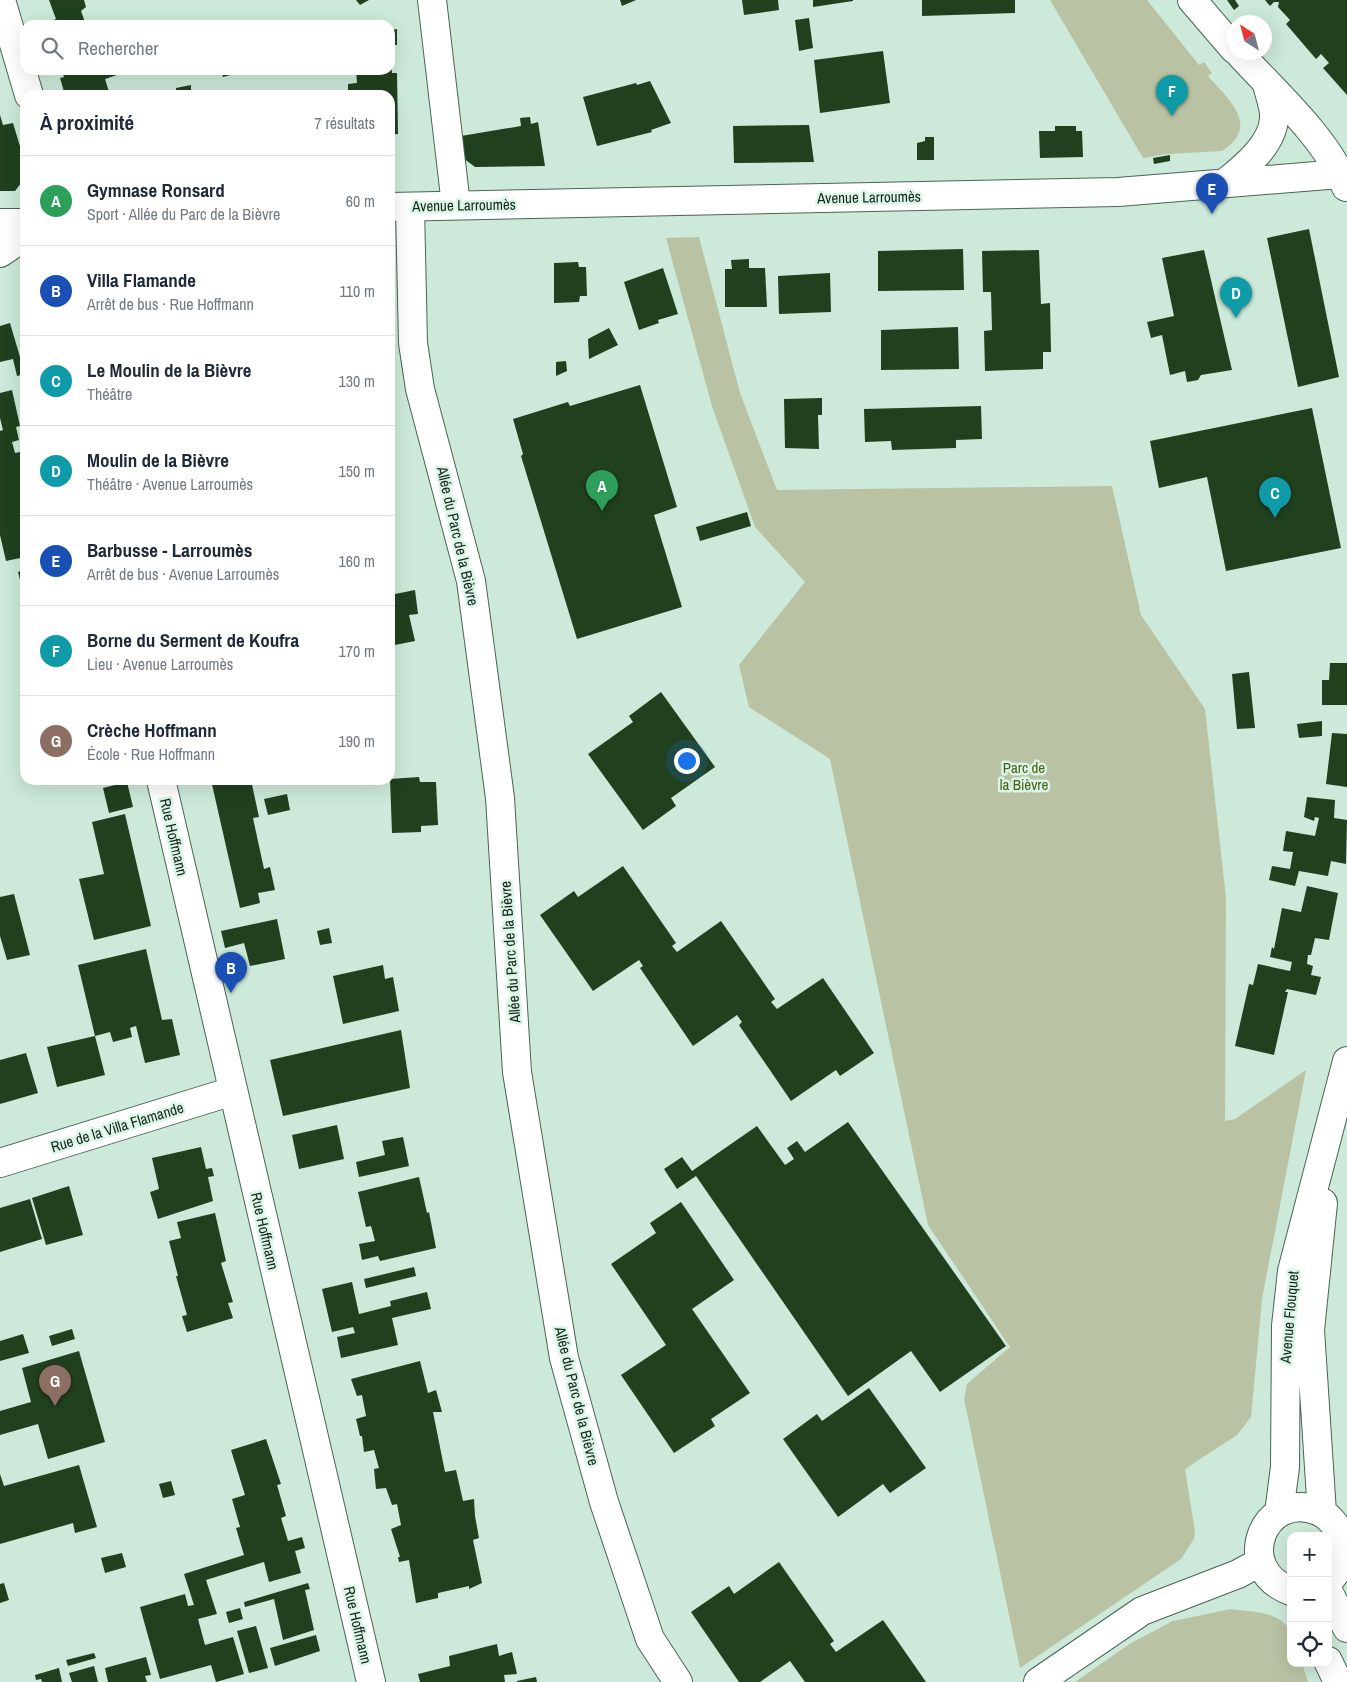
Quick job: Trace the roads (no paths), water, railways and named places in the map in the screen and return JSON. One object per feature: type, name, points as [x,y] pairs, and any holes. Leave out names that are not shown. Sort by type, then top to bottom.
[{"type":"street","points":[[2,0],[20,61]]},
{"type":"street","points":[[432,0],[456,205]]},
{"type":"street","points":[[1192,0],[1227,41]]},
{"type":"street","points":[[1245,60],[1309,129],[1345,178]]},
{"type":"street","points":[[24,75],[29,90]]},
{"type":"street","points":[[1226,182],[1254,159],[1273,124],[1274,117],[1267,84]]},
{"type":"street","name":"Avenue Larroumès","points":[[400,207],[1118,192],[1226,182],[1345,178]]},
{"type":"street","name":"Allée du Parc de la Bièvre","points":[[400,207],[413,342],[420,389],[471,581],[500,798],[517,1072],[564,1358],[604,1502],[650,1639],[678,1682]]},
{"type":"street","points":[[0,223],[20,223]]},
{"type":"street","points":[[0,253],[20,239]]},
{"type":"street","name":"Rue Hoffmann","points":[[162,785],[371,1682]]},
{"type":"street","name":"Avenue Flouquet","points":[[1280,1513],[1285,1467],[1286,1326],[1292,1270],[1347,1061]]},
{"type":"street","name":"Rue de la Villa Flamande","points":[[0,1163],[233,1091]]},
{"type":"street","name":"Avenue Flouquet","points":[[1322,1513],[1310,1330],[1331,1126]]},
{"type":"street","points":[[1287,1589],[1272,1582],[1260,1562],[1258,1550],[1260,1537],[1267,1523],[1280,1513],[1301,1507],[1322,1513],[1339,1530],[1342,1542],[1340,1566],[1331,1577]]},
{"type":"street","points":[[1038,1682],[1142,1612],[1238,1574],[1260,1562]]},
{"type":"street","points":[[1332,1599],[1347,1628]]},
{"type":"street","points":[[1331,1667],[1338,1682]]},
{"type":"place","name":"Borne du Serment de Koufra","points":[[1172,116]]},
{"type":"place","name":"Barbusse - Larroumès","points":[[1212,214]]},
{"type":"place","name":"Moulin de la Bièvre","points":[[1236,318]]},
{"type":"place","name":"Gymnase Ronsard","points":[[602,511]]},
{"type":"place","name":"Le Moulin de la Bièvre","points":[[1275,518]]},
{"type":"place","name":"Villa Flamande","points":[[231,993]]},
{"type":"place","name":"Crèche Hoffmann","points":[[55,1406]]},
{"type":"park label","name":"Parc de la Bièvre","points":[[1024,776]]}]
